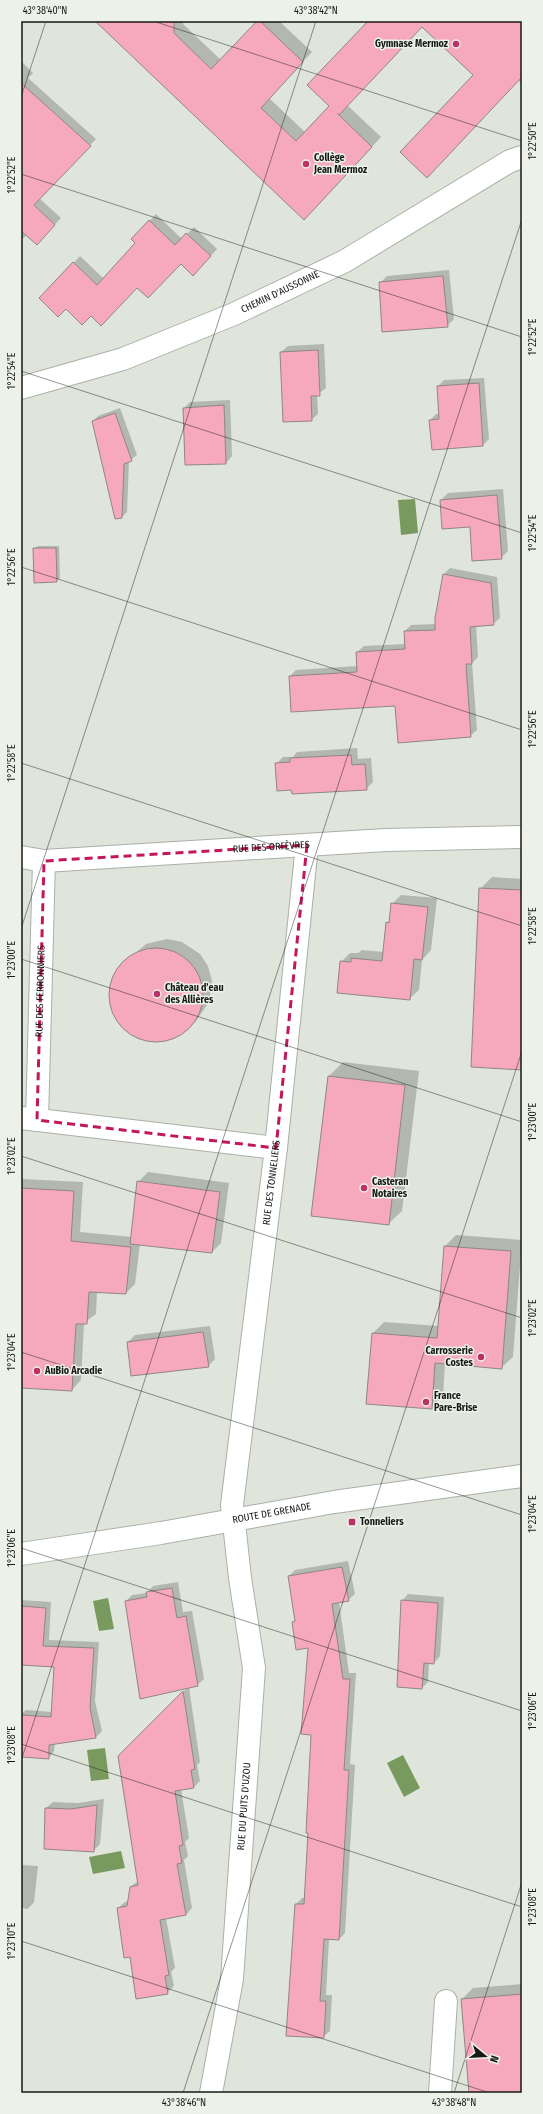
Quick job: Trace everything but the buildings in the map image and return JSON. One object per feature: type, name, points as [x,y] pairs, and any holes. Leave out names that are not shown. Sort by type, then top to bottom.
[{"type":"street","name":"CHEMIN D'AUSSONNE","points":[[21,388],[123,359],[234,314],[345,261],[510,161],[522,157]]},
{"type":"street","name":"RUE DES ORFÈVRES","points":[[21,857],[44,861],[386,840],[522,837]]},
{"type":"street","name":"RUE DES TONNELIERS","points":[[234,1520],[233,1496],[276,1148],[307,845]]},
{"type":"street","name":"RUE DES FERRONNIERS","points":[[44,861],[29,1119],[276,1148]]},
{"type":"street","name":"ROUTE DE GRENADE","points":[[21,1554],[234,1520],[334,1502],[522,1476]]},
{"type":"street","name":"RUE DU PUITS D'UZOU","points":[[211,2093],[232,1979],[254,1668],[234,1520]]},
{"type":"street","points":[[440,2093],[446,2001]]},
{"type":"highlighted area","points":[[307,845],[276,1148],[37,1120],[44,861]]},
{"type":"shaded area","points":[[415,499],[418,533],[401,535],[398,500]]},
{"type":"shaded area","points":[[108,1598],[114,1629],[99,1631],[93,1601]]},
{"type":"shaded area","points":[[105,1748],[109,1779],[91,1781],[87,1750]]},
{"type":"shaded area","points":[[403,1755],[420,1788],[404,1797],[387,1763]]},
{"type":"shaded area","points":[[121,1851],[125,1868],[93,1874],[89,1857]]},
{"type":"place","name":"Gymnase Mermoz","points":[[456,44]]},
{"type":"place","name":"Collège Jean Mermoz","points":[[306,164]]},
{"type":"place","name":"Château d’eau des Allières","points":[[157,994]]},
{"type":"place","name":"Casteran Notaires","points":[[364,1188]]},
{"type":"place","name":"Carrosserie Costes","points":[[481,1357]]},
{"type":"place","name":"AuBio Arcadie","points":[[37,1371]]},
{"type":"place","name":"France Pare-Brise","points":[[426,1402]]},
{"type":"place","name":"Tonneliers","points":[[352,1522]]}]
